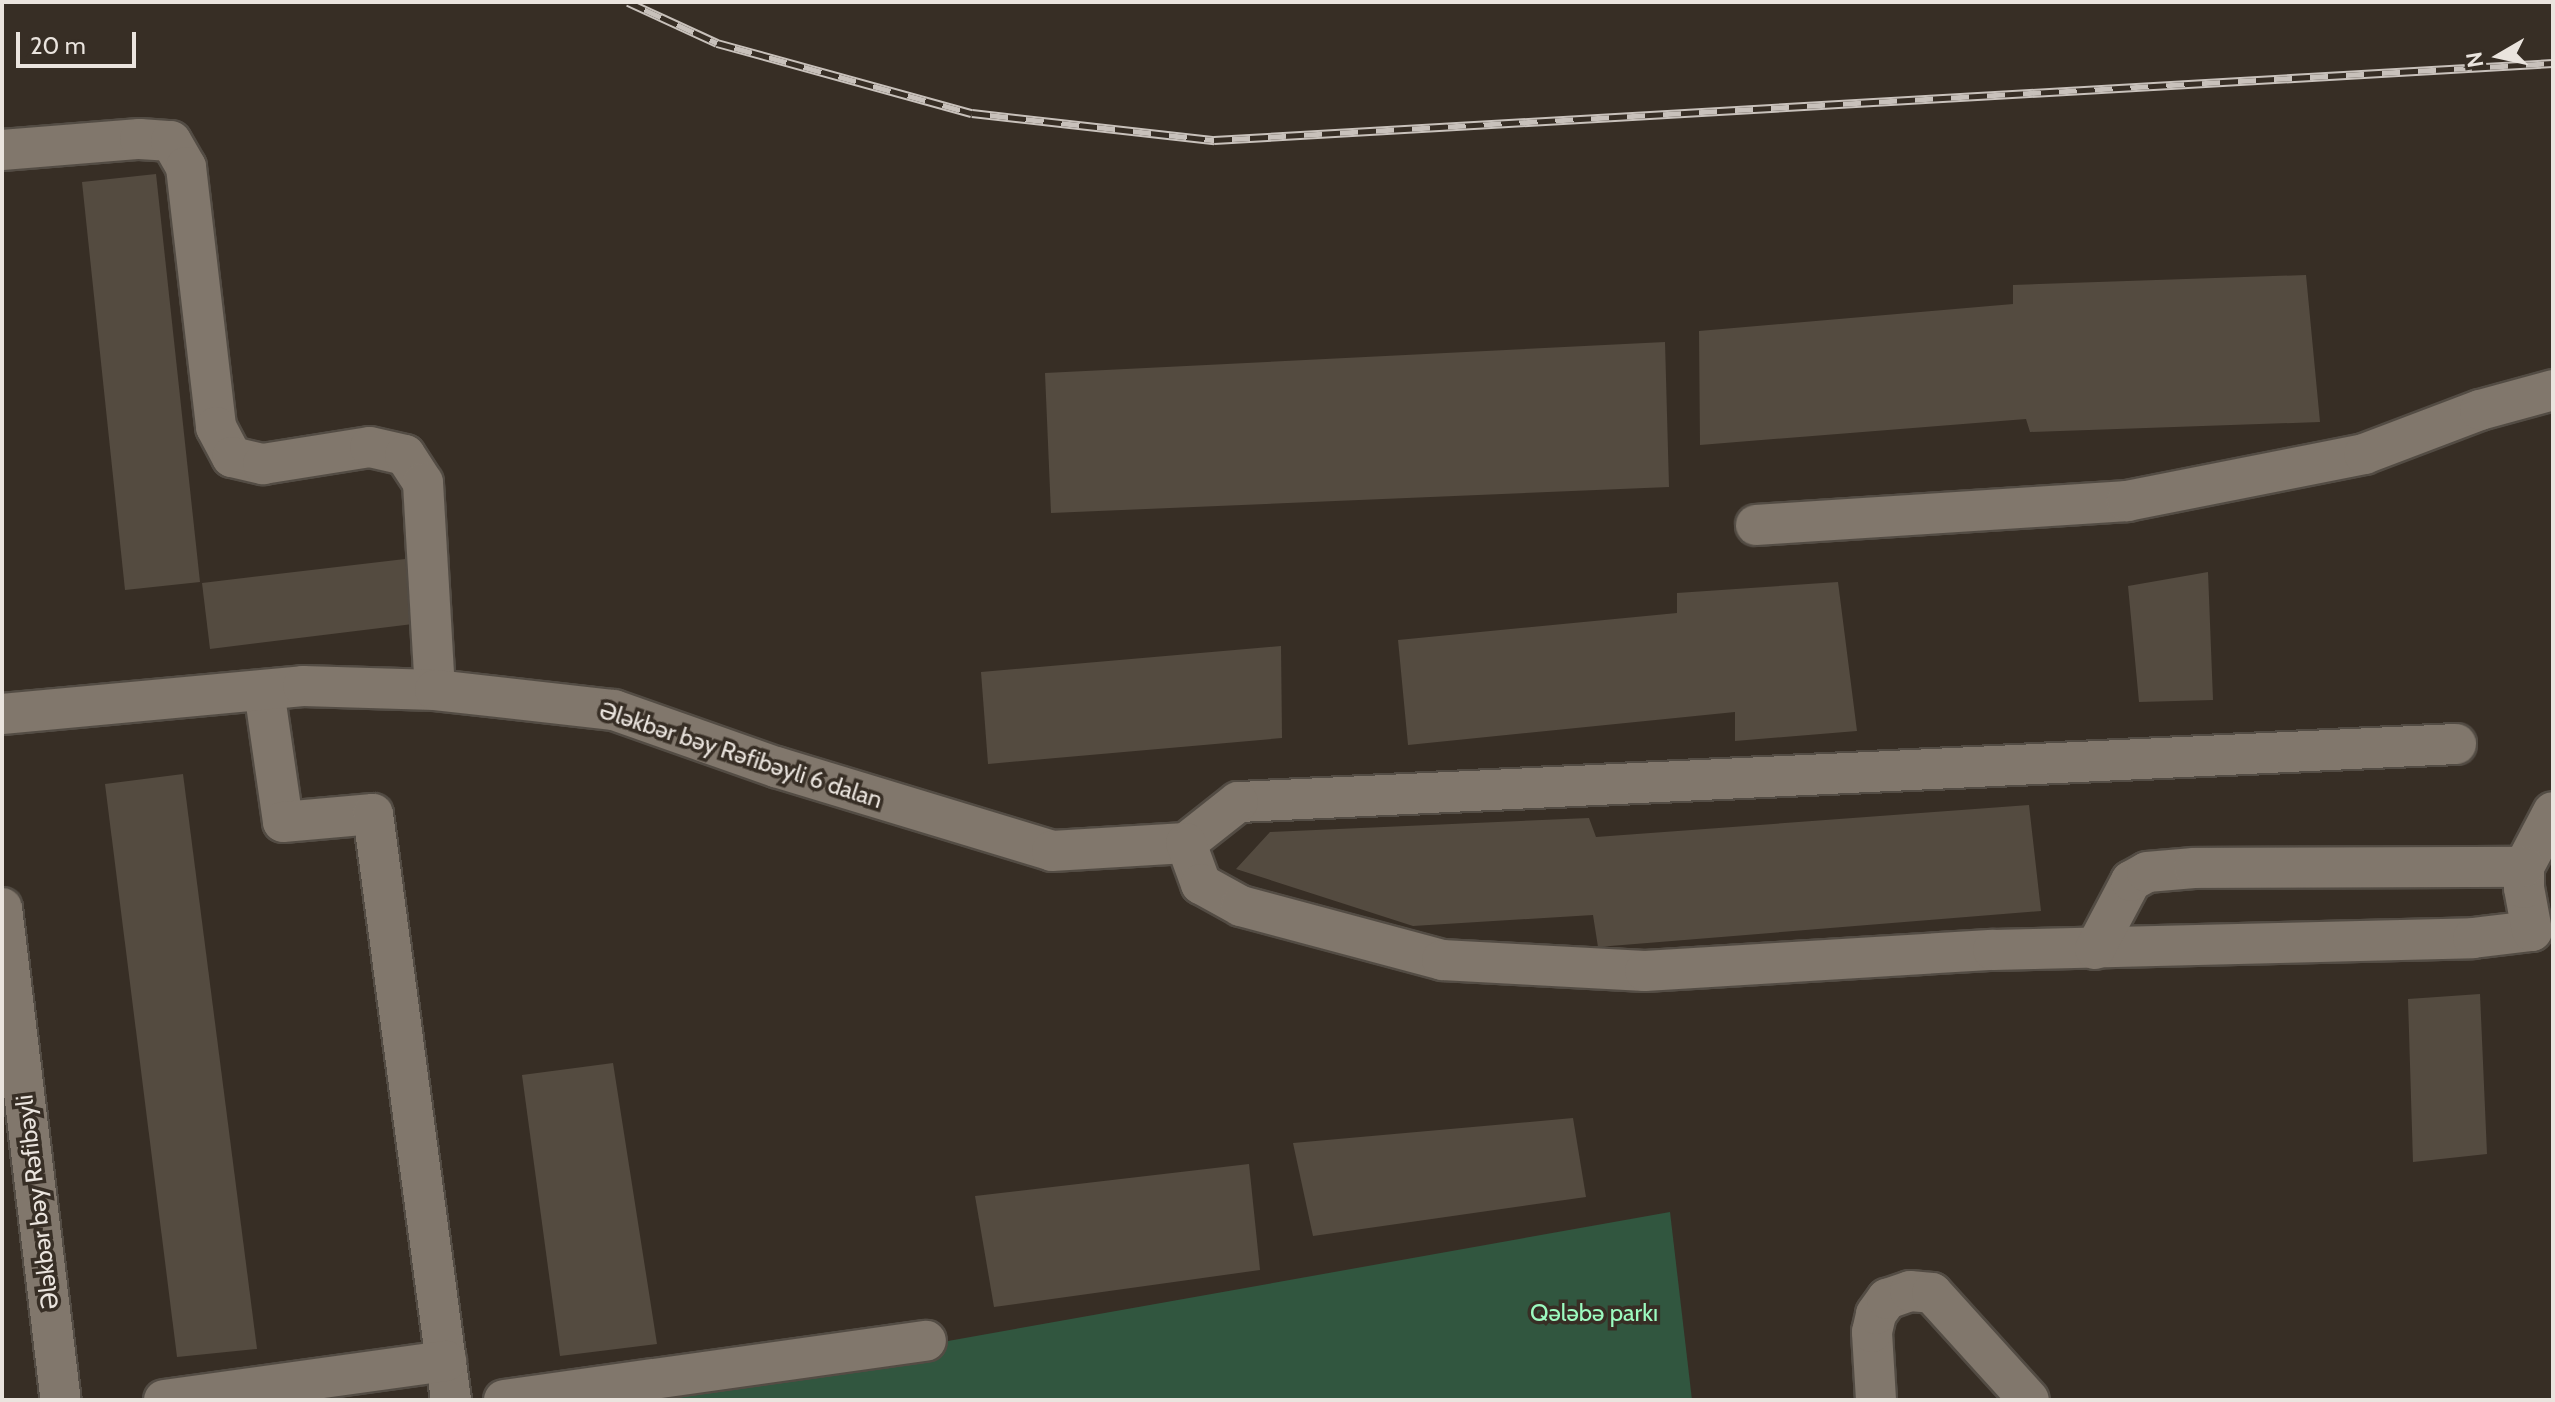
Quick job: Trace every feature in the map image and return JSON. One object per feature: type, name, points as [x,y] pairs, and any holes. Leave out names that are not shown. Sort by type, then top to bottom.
[{"type":"street","points":[[2,150],[140,139],[171,141],[186,167],[216,427],[232,457],[263,464],[370,447],[405,455],[423,483],[435,690]]},
{"type":"street","points":[[1756,525],[2127,501],[2364,454],[2480,410],[2553,390]]},
{"type":"street","name":"Ələkbər bəy Rəfibəyli 6 dalan","points":[[2,714],[303,686],[435,690],[614,710],[776,767],[1052,851],[1186,843]]},
{"type":"street","points":[[264,690],[283,822],[373,814],[451,1400]]},
{"type":"street","points":[[2456,744],[1238,802],[1186,843],[1201,884],[1241,906],[1442,960],[1645,971],[1993,950],[2473,938],[2532,931],[2524,888],[2524,867],[2553,812]]},
{"type":"street","points":[[2095,949],[2131,881],[2147,872],[2194,868],[2524,867]]},
{"type":"street","name":"Ələkbər bəy Rəfibəyli","points":[[2,908],[61,1400]]},
{"type":"street","points":[[1876,1400],[1872,1332],[1876,1314],[1887,1299],[1910,1291],[1932,1293],[2029,1400]]},
{"type":"street","points":[[504,1400],[926,1341]]},
{"type":"street","points":[[164,1400],[332,1388],[446,1361]]},
{"type":"green space","name":"Qələbə parkı","points":[[1670,1212],[1692,1400],[618,1400]]},
{"type":"building","points":[[156,174],[200,582],[125,590],[82,182]]},
{"type":"building","points":[[2306,275],[2320,422],[2030,432],[2026,419],[1700,445],[1699,331],[2013,304],[2013,285]]},
{"type":"building","points":[[1665,342],[1669,487],[1051,513],[1045,373]]},
{"type":"building","points":[[405,559],[413,624],[210,649],[202,583]]},
{"type":"building","points":[[2208,572],[2213,700],[2139,702],[2128,586]]},
{"type":"building","points":[[1838,582],[1857,731],[1735,741],[1735,712],[1408,745],[1398,640],[1677,613],[1677,593]]},
{"type":"building","points":[[1281,646],[1282,738],[988,764],[981,672]]},
{"type":"building","points":[[183,774],[257,1349],[177,1357],[105,784]]},
{"type":"building","points":[[2029,805],[2041,911],[1598,947],[1593,915],[1413,926],[1236,869],[1270,832],[1589,818],[1596,837]]},
{"type":"building","points":[[2480,994],[2487,1154],[2413,1162],[2408,999]]},
{"type":"building","points":[[613,1063],[657,1344],[560,1356],[522,1075]]},
{"type":"building","points":[[1573,1118],[1586,1197],[1313,1236],[1293,1143]]},
{"type":"building","points":[[1249,1164],[1260,1270],[994,1307],[975,1196]]},
{"type":"railway","points":[[628,2],[717,43],[972,113],[1214,140],[2553,63]]}]
